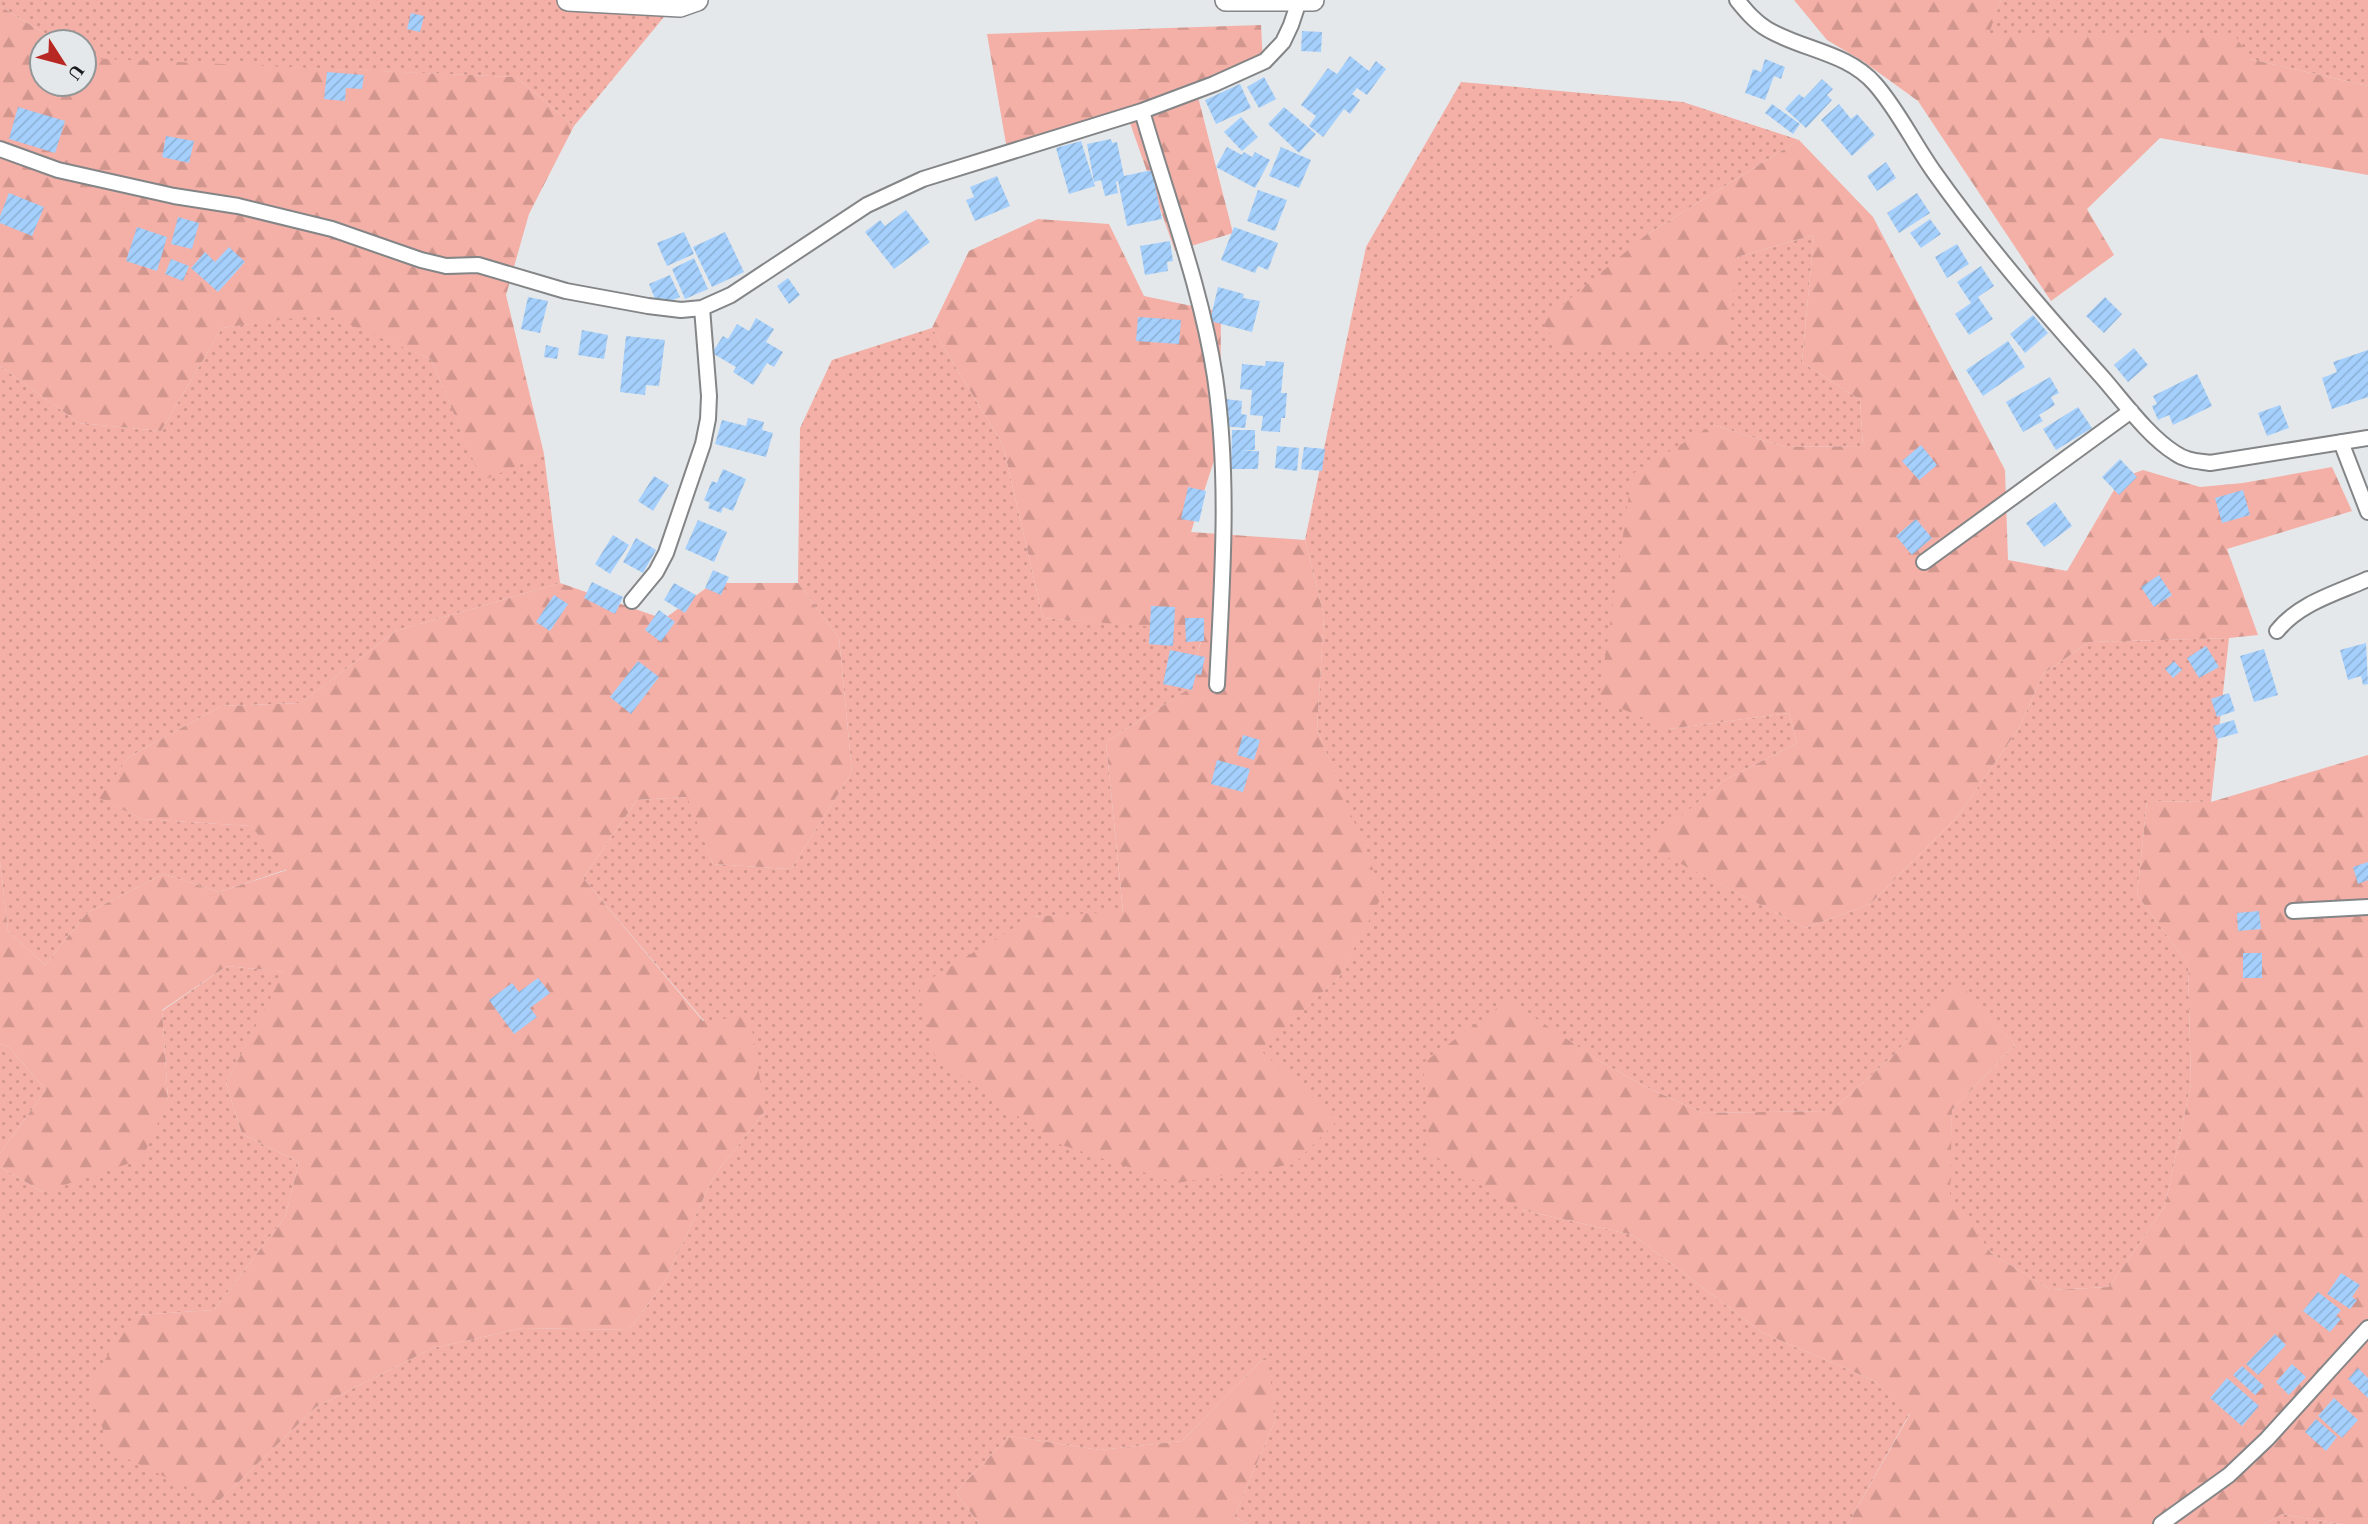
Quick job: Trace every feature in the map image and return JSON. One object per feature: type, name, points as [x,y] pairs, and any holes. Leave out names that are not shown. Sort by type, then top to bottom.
[{"type":"main road","points":[[568,0],[680,6],[697,0]]},
{"type":"main road","points":[[1226,0],[1306,0]]},
{"type":"street","points":[[0,149],[58,170],[174,197],[238,206],[332,229],[446,266],[478,265],[566,291],[648,306],[681,310],[702,308],[731,295],[867,205],[923,179],[1142,111],[1214,84],[1265,61],[1283,42],[1306,0]]},
{"type":"street","points":[[1737,0],[1758,23],[1770,31],[1844,61],[1875,84],[1973,226],[2131,411],[2176,454],[2188,460],[2210,463],[2368,438]]},
{"type":"street","points":[[1142,111],[1187,259],[1215,378],[1221,447],[1224,540],[1217,685]]},
{"type":"street","points":[[632,601],[656,572],[666,553],[703,443],[709,396],[702,308]]},
{"type":"street","points":[[1924,562],[2131,411]]},
{"type":"street","points":[[2341,442],[2368,512]]},
{"type":"street","points":[[2277,631],[2287,618],[2305,607],[2368,579]]},
{"type":"street","points":[[2293,911],[2368,907]]},
{"type":"street","points":[[2161,1524],[2229,1475],[2267,1439],[2368,1328]]},
{"type":"green space","points":[[0,0],[678,0],[574,126],[516,77],[98,59],[98,28],[35,28],[0,6]]},
{"type":"green space","points":[[1794,0],[2001,0],[1989,33],[2234,34],[2250,59],[2368,86],[2368,175],[2160,138],[2087,209],[2114,255],[2051,301],[1918,101],[1864,62],[1827,40]]},
{"type":"green space","points":[[2001,0],[2368,0],[2368,86],[2250,59],[1988,33]]},
{"type":"green space","points":[[0,6],[35,28],[28,28],[28,98],[98,98],[98,59],[516,77],[574,126],[529,214],[506,295],[544,454],[482,481],[431,359],[324,314],[222,328],[161,431],[79,423],[0,366]]},
{"type":"green space","points":[[1261,25],[1263,64],[1197,93],[1233,233],[1175,251],[1130,123],[1006,144],[987,34]]},
{"type":"green space","points":[[1461,82],[1683,102],[1799,140],[1646,235],[1737,257],[1814,235],[1802,362],[1860,400],[1863,446],[1785,447],[1713,425],[1669,729],[1789,713],[1797,743],[1723,781],[1647,846],[1805,928],[1870,904],[1958,816],[2019,728],[2043,674],[2089,642],[2229,638],[2211,802],[2147,801],[2137,895],[2188,964],[2191,1084],[2165,1206],[2109,1287],[2051,1290],[1991,1253],[1949,1194],[1952,1110],[2015,1045],[1956,980],[1896,1053],[1831,1111],[1703,1113],[1644,1086],[1603,1063],[1508,1001],[1522,1210],[1633,1235],[1763,1333],[1875,1381],[1910,1413],[1848,1524],[1248,1524],[1234,1517],[1276,1418],[1266,1356],[1182,1441],[1100,1450],[1009,1436],[956,1492],[979,1524],[0,1524],[0,1167],[43,1192],[168,1100],[162,1011],[227,966],[285,972],[226,1083],[242,1134],[299,1162],[285,1217],[214,1310],[136,1315],[218,1502],[316,1407],[433,1348],[523,1328],[629,1330],[665,1281],[714,1176],[765,1111],[704,1021],[583,878],[637,800],[688,797],[713,864],[791,869],[852,772],[839,638],[798,583],[800,428],[832,360],[932,328],[1003,445],[1043,618],[1204,630],[1187,690],[1106,742],[1123,912],[1031,917],[1338,1121],[1259,1050],[1339,977],[1382,894],[1317,729],[1324,616],[1305,540],[1366,247]]},
{"type":"green space","points":[[1799,140],[1873,217],[2005,470],[2008,560],[2067,571],[2121,478],[2143,470],[2200,487],[2243,483],[2332,467],[2352,511],[2227,549],[2258,635],[2089,642],[2043,674],[2019,728],[1958,816],[1870,904],[1805,928],[1646,846],[1723,781],[1797,743],[1789,713],[1669,729],[1599,699],[1632,474],[1713,425],[1785,447],[1863,446],[1860,400],[1802,362],[1814,235],[1737,257],[1728,348],[1560,348],[1542,322],[1646,235]]},
{"type":"green space","points":[[1038,219],[1109,224],[1144,296],[1221,312],[1220,442],[1191,532],[1305,540],[1324,616],[1317,729],[1383,894],[1339,977],[1260,1050],[1338,1120],[1294,1164],[1176,1183],[1053,1142],[934,1055],[919,986],[1031,917],[1123,911],[1106,742],[1187,690],[1204,631],[1043,618],[1003,445],[932,328],[969,251]]},
{"type":"green space","points":[[324,313],[431,359],[482,480],[544,454],[560,583],[396,631],[301,703],[221,706],[129,757],[100,798],[142,819],[251,826],[288,869],[219,892],[164,874],[87,913],[45,965],[8,931],[0,861],[0,366],[79,423],[161,431],[222,328]]},
{"type":"green space","points":[[560,583],[664,619],[713,583],[798,583],[839,638],[852,772],[791,869],[713,864],[687,797],[637,800],[583,878],[703,1021],[750,1016],[765,1111],[714,1176],[665,1281],[629,1330],[523,1328],[433,1348],[316,1407],[218,1502],[109,1450],[89,1383],[136,1315],[214,1310],[285,1217],[299,1162],[242,1134],[226,1083],[284,972],[227,966],[162,1010],[168,1100],[142,1159],[43,1192],[0,1167],[0,1153],[46,1090],[9,1047],[0,1044],[0,861],[8,931],[45,965],[87,913],[164,874],[219,892],[287,870],[251,826],[142,819],[99,798],[129,757],[221,706],[301,703],[396,631]]},
{"type":"green space","points":[[2368,755],[2368,1524],[2340,1524],[2282,1514],[2265,1524],[1848,1524],[1910,1414],[1875,1381],[1763,1333],[1633,1235],[1522,1210],[1430,1153],[1423,1063],[1508,1000],[1603,1063],[1644,1086],[1703,1113],[1831,1111],[1896,1053],[1956,979],[2015,1045],[1952,1110],[1950,1194],[1991,1253],[2051,1290],[2109,1287],[2165,1206],[2191,1084],[2188,964],[2137,895],[2147,801],[2211,802]]},
{"type":"green space","points":[[0,1044],[9,1047],[46,1090],[0,1153]]},
{"type":"green space","points":[[1267,1355],[1276,1418],[1234,1517],[1248,1524],[979,1524],[956,1492],[1009,1436],[1100,1450],[1182,1441]]},
{"type":"green space","points":[[2282,1514],[2340,1524],[2265,1524]]},
{"type":"building","points":[[411,13],[424,16],[420,32],[407,29]]},
{"type":"building","points":[[1302,31],[1322,32],[1321,52],[1301,51]]},
{"type":"building","points":[[1350,56],[1369,71],[1376,61],[1386,69],[1367,95],[1357,88],[1352,94],[1360,100],[1350,114],[1344,109],[1323,137],[1309,126],[1316,116],[1301,105],[1328,68],[1337,74]]},
{"type":"building","points":[[1765,59],[1785,67],[1781,79],[1774,76],[1765,100],[1745,93],[1753,69],[1761,72]]},
{"type":"building","points":[[327,72],[364,75],[362,89],[346,88],[345,101],[324,99]]},
{"type":"building","points":[[1264,77],[1276,99],[1259,108],[1247,87]]},
{"type":"building","points":[[1822,79],[1833,89],[1827,95],[1832,100],[1806,128],[1785,109],[1799,94],[1804,98]]},
{"type":"building","points":[[1240,84],[1251,108],[1216,124],[1205,100]]},
{"type":"building","points":[[1772,104],[1800,124],[1793,134],[1765,113]]},
{"type":"building","points":[[1839,104],[1851,119],[1857,114],[1875,135],[1852,156],[1821,120]]},
{"type":"building","points":[[18,107],[65,121],[55,153],[9,139]]},
{"type":"building","points":[[1284,107],[1316,134],[1299,153],[1268,124]]},
{"type":"building","points":[[1241,117],[1258,137],[1242,151],[1224,132]]},
{"type":"building","points":[[166,136],[194,141],[189,163],[162,157]]},
{"type":"building","points":[[1111,139],[1112,143],[1117,142],[1124,176],[1152,170],[1162,219],[1127,226],[1118,181],[1118,193],[1105,196],[1101,180],[1094,182],[1087,144]]},
{"type":"building","points":[[1081,141],[1095,186],[1069,194],[1056,148]]},
{"type":"building","points":[[1227,147],[1252,157],[1255,152],[1270,160],[1255,188],[1216,167]]},
{"type":"building","points":[[1281,147],[1311,160],[1299,188],[1269,176]]},
{"type":"building","points":[[1886,162],[1896,178],[1877,191],[1867,176]]},
{"type":"building","points":[[997,176],[1010,206],[975,221],[966,200],[974,197],[970,187]]},
{"type":"building","points":[[1258,190],[1287,200],[1275,231],[1247,221]]},
{"type":"building","points":[[9,193],[44,207],[32,236],[0,223]]},
{"type":"building","points":[[1917,193],[1930,213],[1899,233],[1887,213]]},
{"type":"building","points":[[906,210],[930,242],[894,269],[865,232],[880,220],[885,226]]},
{"type":"building","points":[[178,217],[199,223],[192,249],[171,244]]},
{"type":"building","points":[[1930,219],[1941,234],[1921,248],[1910,233]]},
{"type":"building","points":[[137,227],[167,237],[157,271],[126,261]]},
{"type":"building","points":[[1234,227],[1278,243],[1268,270],[1258,266],[1255,273],[1221,260]]},
{"type":"building","points":[[684,232],[694,254],[667,266],[657,243]]},
{"type":"building","points":[[725,232],[744,272],[712,287],[693,247]]},
{"type":"building","points":[[1170,241],[1173,261],[1167,262],[1168,271],[1145,275],[1140,246]]},
{"type":"building","points":[[1957,244],[1969,264],[1947,278],[1935,257]]},
{"type":"building","points":[[229,247],[245,262],[218,292],[191,268],[205,252],[215,262]]},
{"type":"building","points":[[694,258],[708,289],[685,299],[672,269]]},
{"type":"building","points":[[171,259],[189,266],[183,281],[165,274]]},
{"type":"building","points":[[1981,266],[1994,286],[1978,297],[1993,319],[1969,335],[1955,314],[1971,303],[1957,282]]},
{"type":"building","points":[[670,275],[680,297],[658,306],[649,284]]},
{"type":"building","points":[[788,278],[800,295],[789,304],[777,286]]},
{"type":"building","points":[[1218,287],[1244,294],[1243,298],[1260,301],[1252,332],[1210,321]]},
{"type":"building","points":[[528,297],[548,301],[540,333],[521,329]]},
{"type":"building","points":[[2105,297],[2122,314],[2104,333],[2086,316]]},
{"type":"building","points":[[2033,315],[2048,333],[2025,353],[2010,334]]},
{"type":"building","points":[[1138,317],[1181,320],[1179,344],[1136,341]]},
{"type":"building","points":[[756,318],[774,329],[766,342],[783,352],[774,367],[767,363],[753,385],[733,372],[736,367],[712,353],[723,336],[728,339],[737,324],[749,331]]},
{"type":"building","points":[[582,330],[608,335],[604,359],[578,355]]},
{"type":"building","points":[[626,336],[665,340],[659,386],[646,385],[645,395],[620,392]]},
{"type":"building","points":[[2008,341],[2025,367],[1983,396],[1966,370]]},
{"type":"building","points":[[546,345],[559,348],[557,359],[544,357]]},
{"type":"building","points":[[2134,348],[2148,365],[2128,382],[2114,365]]},
{"type":"building","points":[[2368,350],[2368,397],[2332,409],[2322,378],[2337,372],[2333,362]]},
{"type":"building","points":[[1266,361],[1284,362],[1281,393],[1287,393],[1285,418],[1281,418],[1280,432],[1261,431],[1263,416],[1250,415],[1252,390],[1240,389],[1242,364],[1265,366]]},
{"type":"building","points":[[2197,374],[2212,406],[2173,425],[2169,415],[2158,420],[2152,406],[2157,404],[2153,396]]},
{"type":"building","points":[[2050,377],[2059,393],[2051,397],[2055,405],[2039,415],[2043,421],[2023,432],[2006,402]]},
{"type":"building","points":[[1225,399],[1242,401],[1241,414],[1247,415],[1245,428],[1223,426]]},
{"type":"building","points":[[2280,405],[2289,428],[2267,436],[2258,413]]},
{"type":"building","points":[[2078,407],[2092,428],[2056,450],[2043,429]]},
{"type":"building","points":[[748,418],[764,422],[762,430],[773,433],[766,457],[715,444],[722,420],[746,426]]},
{"type":"building","points":[[1232,430],[1255,430],[1255,450],[1241,451],[1259,451],[1258,469],[1231,469]]},
{"type":"building","points":[[1921,445],[1937,465],[1919,480],[1902,461]]},
{"type":"building","points":[[1277,446],[1299,448],[1297,471],[1275,468]]},
{"type":"building","points":[[1304,447],[1325,449],[1322,471],[1301,469]]},
{"type":"building","points":[[2120,459],[2137,477],[2119,495],[2102,477]]},
{"type":"building","points":[[723,469],[746,479],[733,511],[723,507],[721,513],[708,508],[710,503],[704,500],[712,481],[717,483]]},
{"type":"building","points":[[654,476],[669,485],[653,511],[638,501]]},
{"type":"building","points":[[1188,487],[1206,491],[1199,522],[1181,519]]},
{"type":"building","points":[[2243,490],[2250,515],[2222,523],[2215,498]]},
{"type":"building","points":[[2055,502],[2072,526],[2044,547],[2026,523]]},
{"type":"building","points":[[1916,519],[1932,538],[1912,555],[1896,536]]},
{"type":"building","points":[[698,520],[727,532],[714,562],[685,549]]},
{"type":"building","points":[[613,535],[629,545],[610,574],[595,564]]},
{"type":"building","points":[[636,538],[656,550],[643,573],[623,562]]},
{"type":"building","points":[[713,570],[729,577],[721,595],[705,588]]},
{"type":"building","points":[[2159,575],[2172,595],[2154,607],[2141,587]]},
{"type":"building","points":[[592,582],[623,597],[615,614],[584,598]]},
{"type":"building","points":[[674,583],[696,595],[685,613],[664,600]]},
{"type":"building","points":[[554,595],[568,604],[550,631],[536,622]]},
{"type":"building","points":[[1151,606],[1175,607],[1173,646],[1149,644]]},
{"type":"building","points":[[659,610],[675,622],[661,642],[645,630]]},
{"type":"building","points":[[1185,618],[1204,618],[1204,641],[1186,642]]},
{"type":"building","points":[[2366,643],[2368,684],[2363,685],[2361,676],[2348,680],[2340,650]]},
{"type":"building","points":[[2206,646],[2219,667],[2199,678],[2187,658]]},
{"type":"building","points":[[2264,649],[2278,695],[2254,702],[2240,656]]},
{"type":"building","points":[[1170,650],[1205,657],[1201,675],[1196,674],[1192,690],[1163,684]]},
{"type":"building","points":[[638,661],[659,677],[631,714],[610,697]]},
{"type":"building","points":[[2174,661],[2182,670],[2173,678],[2165,669]]},
{"type":"building","points":[[2229,693],[2235,711],[2217,717],[2211,699]]},
{"type":"building","points":[[2234,720],[2238,733],[2217,739],[2213,726]]},
{"type":"building","points":[[1243,735],[1260,740],[1254,760],[1237,755]]},
{"type":"building","points":[[1217,760],[1250,769],[1243,792],[1211,784]]},
{"type":"building","points":[[2368,862],[2368,880],[2358,884],[2353,867]]},
{"type":"building","points":[[2259,911],[2261,929],[2238,931],[2237,913]]},
{"type":"building","points":[[2243,953],[2262,953],[2262,978],[2243,978]]},
{"type":"building","points":[[538,978],[550,993],[530,1008],[537,1017],[514,1034],[489,1000],[512,983],[519,992]]},
{"type":"building","points":[[2341,1273],[2360,1285],[2352,1297],[2357,1300],[2350,1309],[2327,1294]]},
{"type":"building","points":[[2318,1292],[2341,1310],[2336,1316],[2341,1319],[2330,1332],[2303,1311]]},
{"type":"building","points":[[2275,1334],[2286,1345],[2258,1375],[2246,1364]]},
{"type":"building","points":[[2292,1364],[2306,1377],[2289,1395],[2276,1382]]},
{"type":"building","points":[[2242,1366],[2264,1386],[2255,1395],[2233,1375]]},
{"type":"building","points":[[2358,1368],[2368,1378],[2368,1398],[2348,1379]]},
{"type":"building","points":[[2227,1378],[2259,1406],[2242,1426],[2210,1398]]},
{"type":"building","points":[[2334,1398],[2358,1420],[2342,1438],[2318,1416]]},
{"type":"building","points":[[2316,1419],[2337,1437],[2326,1451],[2305,1432]]}]
